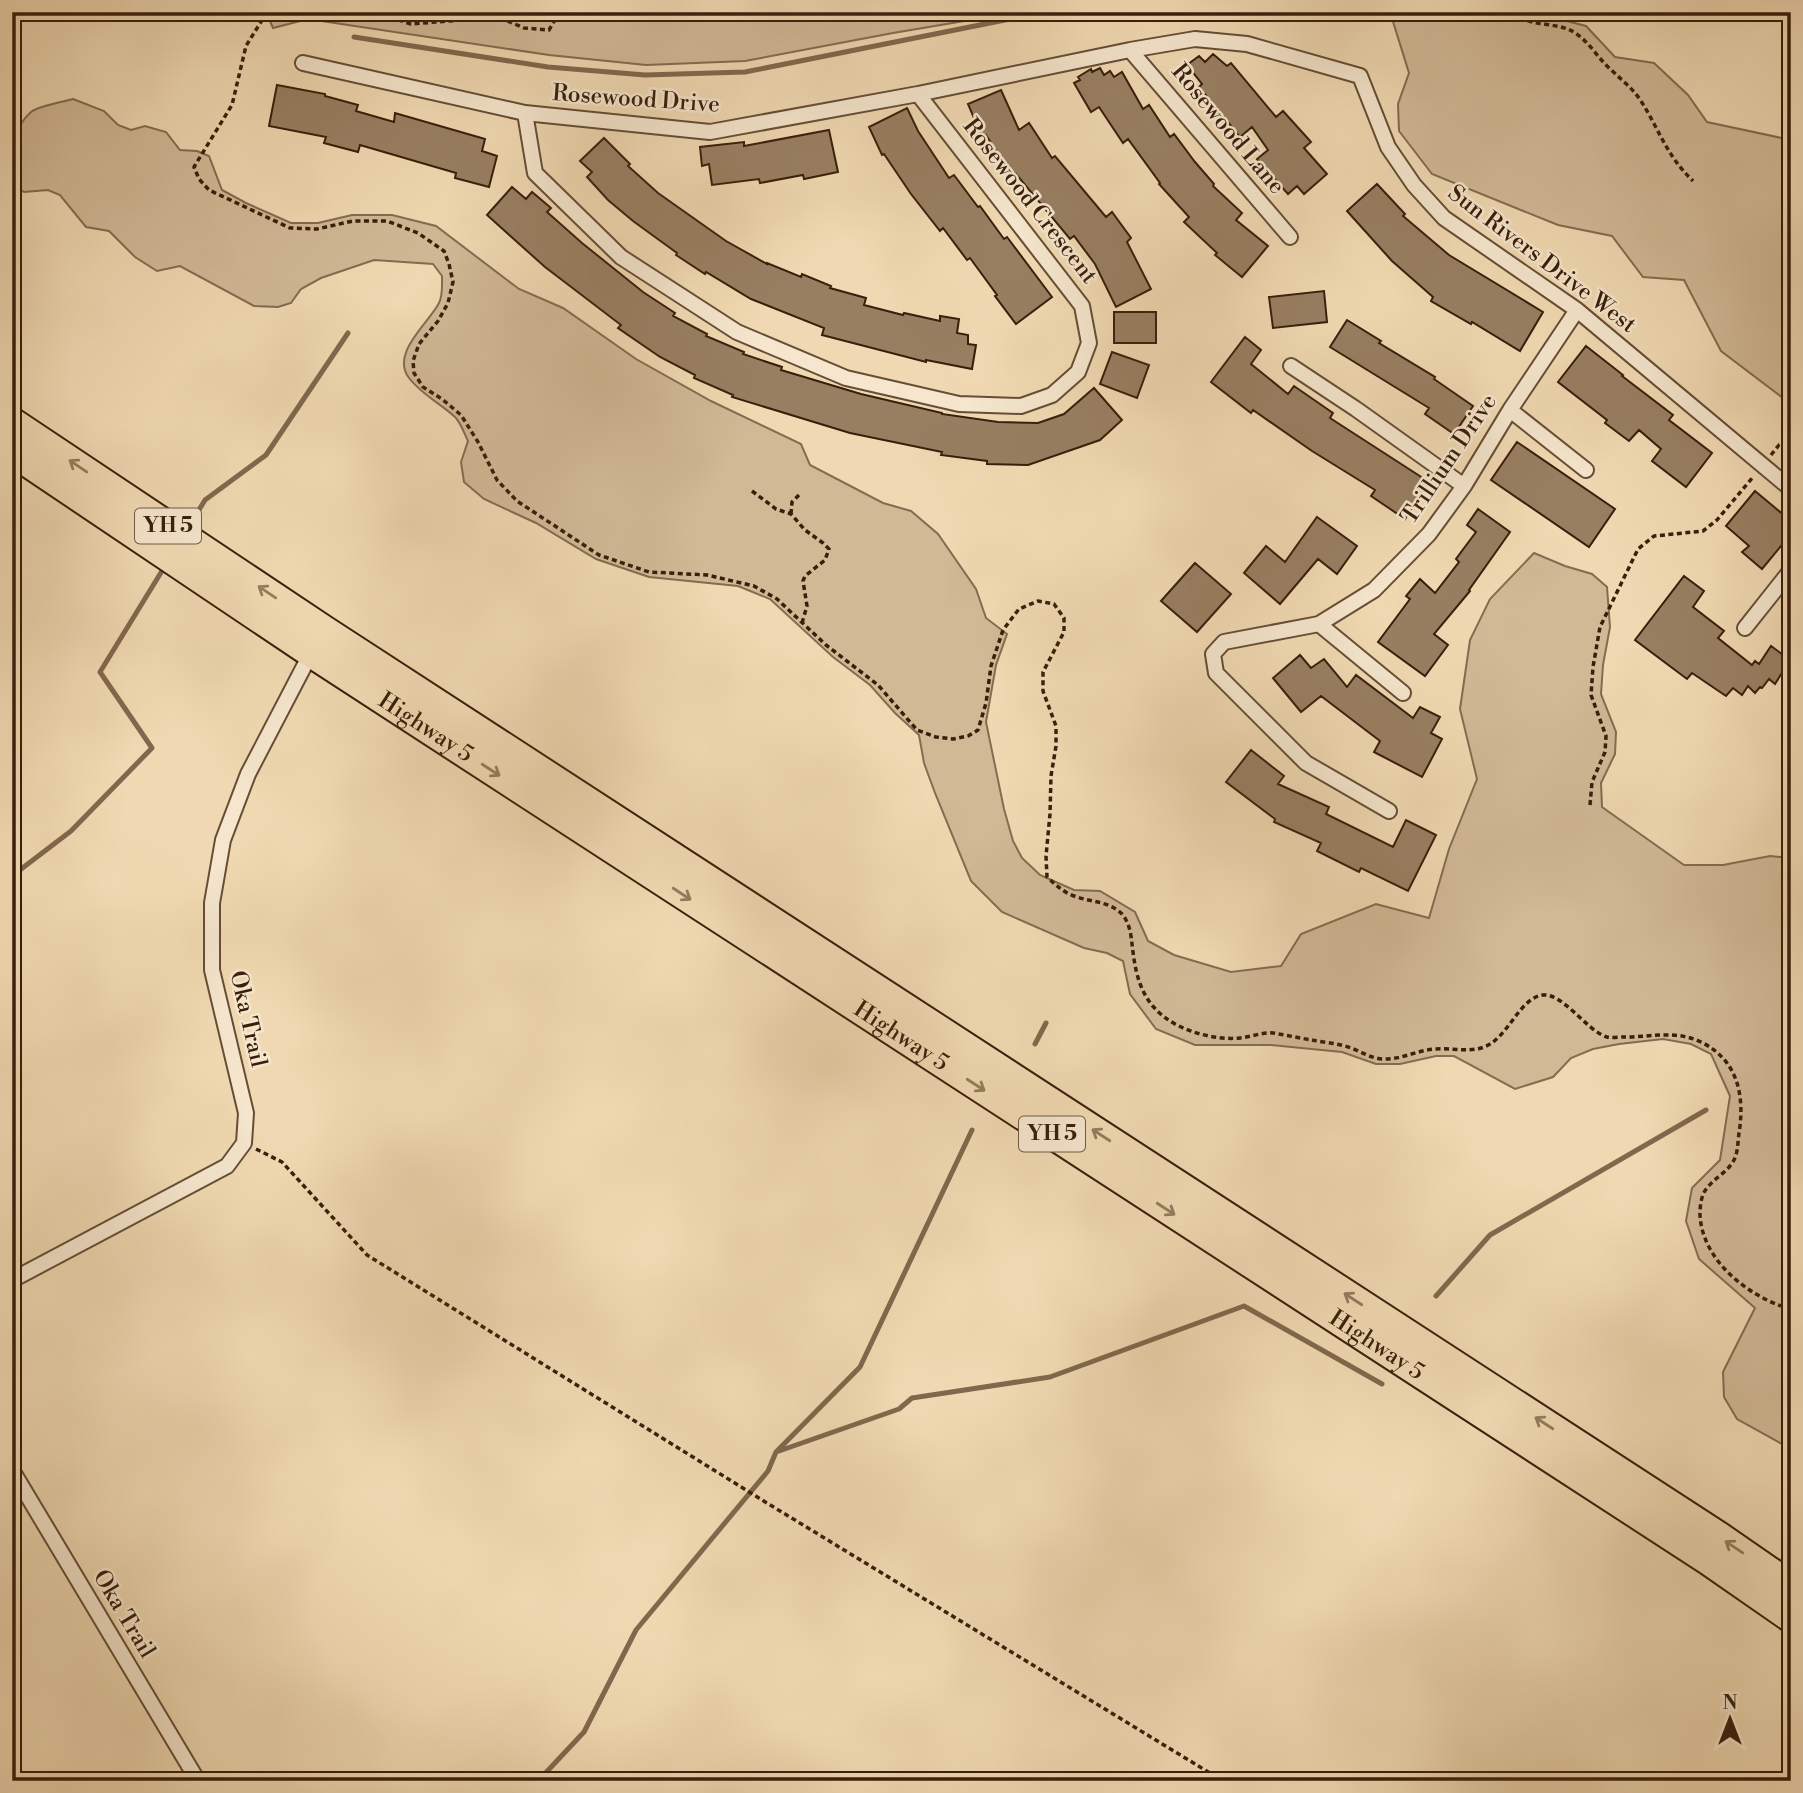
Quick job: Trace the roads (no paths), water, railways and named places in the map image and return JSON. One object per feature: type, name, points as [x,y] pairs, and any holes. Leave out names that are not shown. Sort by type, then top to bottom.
[{"type":"highway","name":"Highway 5","points":[[12,422],[324,630],[1720,1537],[1791,1586]]},
{"type":"highway","name":"Highway 5","points":[[12,452],[311,653],[1685,1546],[1791,1618]]},
{"type":"street","name":"Sun Rivers Drive West","points":[[1130,50],[1195,39],[1247,44],[1360,76],[1388,147],[1414,185],[1444,218],[1577,310],[1791,489]]},
{"type":"street","name":"Rosewood Drive","points":[[303,63],[525,113],[710,132],[918,94],[1130,50]]},
{"type":"street","name":"Rosewood Lane","points":[[1130,50],[1290,237]]},
{"type":"street","name":"Rosewood Crescent","points":[[525,113],[535,173],[621,257],[737,332],[846,378],[959,404],[1021,406],[1052,395],[1078,372],[1089,343],[1082,306],[918,94]]},
{"type":"street","name":"Trillium Drive","points":[[1389,811],[1306,763],[1216,673],[1213,654],[1224,642],[1319,624],[1374,590],[1429,534],[1464,486],[1510,410],[1577,310]]},
{"type":"street","points":[[1291,366],[1464,486]]},
{"type":"street","points":[[1510,410],[1586,470]]},
{"type":"street","points":[[1745,628],[1791,570]]},
{"type":"street","points":[[1319,624],[1403,693]]},
{"type":"street","name":"Oka Trail","points":[[12,1280],[227,1166],[244,1143],[246,1113],[212,970],[212,903],[223,840],[248,774],[311,653]]},
{"type":"street","name":"Oka Trail","points":[[12,1470],[198,1781]]},
{"type":"waterway","points":[[354,37],[548,67],[645,75],[745,72],[1045,12]]},
{"type":"waterway","points":[[188,528],[205,500],[266,455],[348,333]]},
{"type":"waterway","points":[[12,876],[71,831],[152,748],[100,672],[165,566]]},
{"type":"waterway","points":[[1035,1044],[1046,1023]]},
{"type":"waterway","points":[[1436,1296],[1490,1235],[1706,1110]]},
{"type":"waterway","points":[[538,1781],[584,1732],[636,1630],[768,1471],[776,1452],[860,1367],[972,1130]]},
{"type":"waterway","points":[[779,1451],[899,1409],[912,1398],[1050,1377],[1244,1306],[1382,1384]]}]
